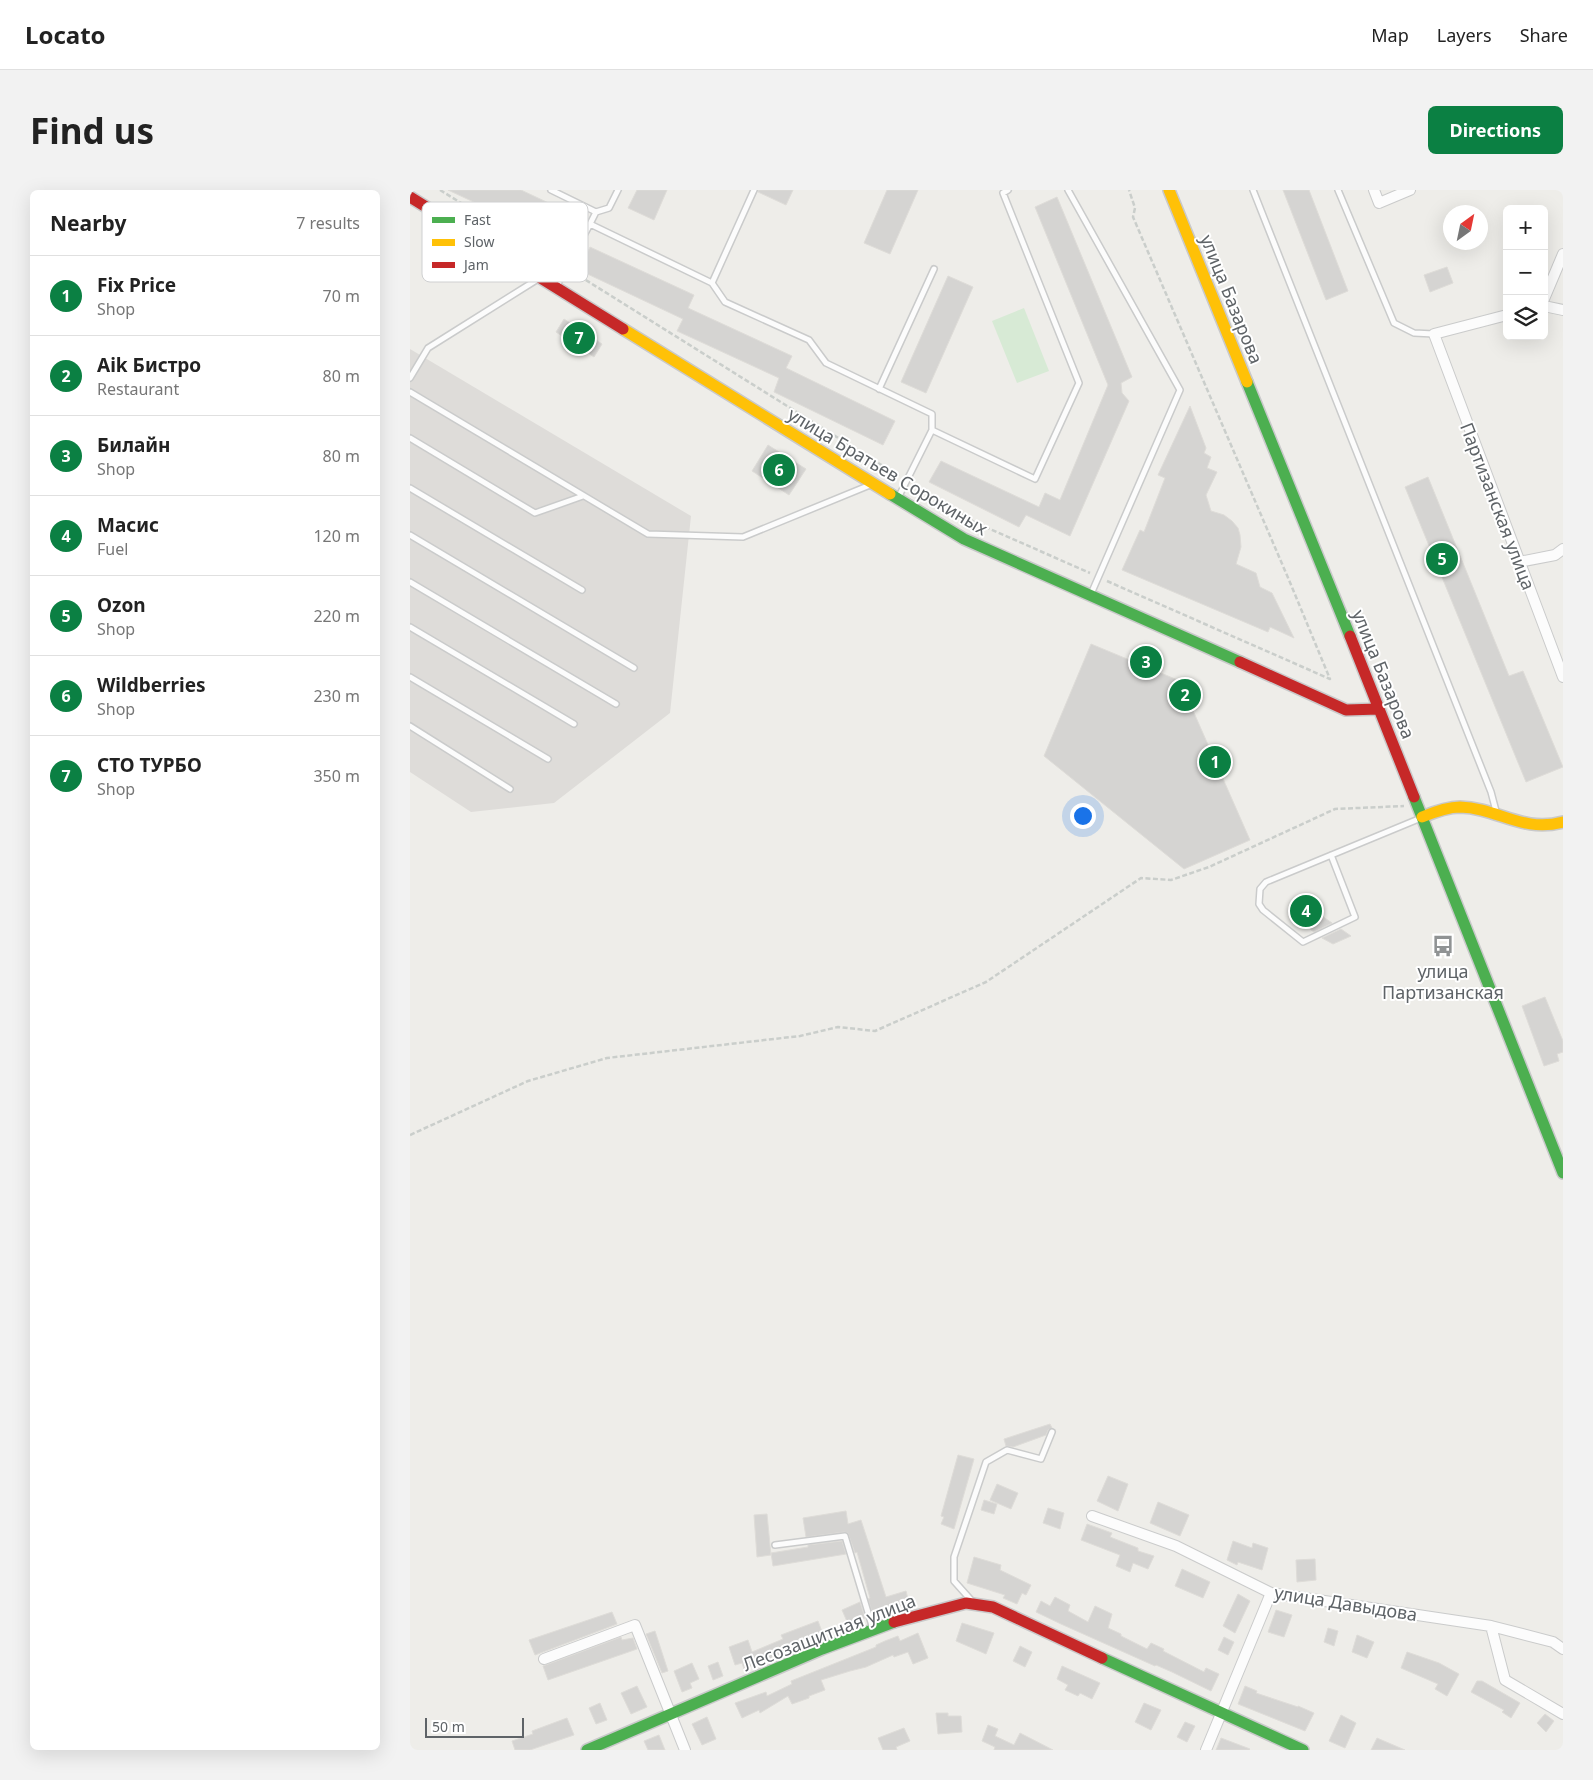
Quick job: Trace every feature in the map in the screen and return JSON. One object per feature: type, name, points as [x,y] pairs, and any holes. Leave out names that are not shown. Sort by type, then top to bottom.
[{"type":"street","name":"улица Базарова","points":[[1169,190],[1418,806],[1563,1173]]},
{"type":"street","points":[[1374,190],[1380,203],[1410,190]]},
{"type":"street","name":"улица Братьев Сорокиных","points":[[410,197],[422,204]]},
{"type":"street","points":[[1546,295],[1563,254]]},
{"type":"street","name":"улица Братьев Сорокиных","points":[[546,282],[964,539],[1346,710],[1379,709]]},
{"type":"street","points":[[1548,307],[1563,310]]},
{"type":"street","points":[[1434,334],[1503,315]]},
{"type":"street","name":"Партизанская улица","points":[[1434,334],[1518,562],[1563,676]]},
{"type":"street","points":[[1518,562],[1555,555],[1563,549]]},
{"type":"street","points":[[1422,817],[1446,808],[1462,807],[1530,825],[1555,825],[1563,822]]},
{"type":"street","name":"улица Давыдова","points":[[1092,1516],[1176,1546],[1271,1593],[1491,1626],[1553,1642],[1563,1649]]},
{"type":"street","points":[[1206,1750],[1271,1593]]},
{"type":"street","name":"Лесозащитная улица","points":[[588,1750],[822,1649],[914,1615],[966,1602],[993,1606],[1303,1750]]},
{"type":"street","points":[[544,1659],[635,1625],[685,1750]]},
{"type":"street","points":[[1491,1626],[1505,1680],[1563,1714]]},
{"type":"lane","points":[[551,190],[576,202]]},
{"type":"lane","points":[[588,208],[596,212],[609,208],[618,190]]},
{"type":"lane","points":[[712,283],[754,190]]},
{"type":"lane","points":[[932,430],[1035,479],[1078,383],[1003,193],[1008,190]]},
{"type":"lane","points":[[1068,190],[1180,390],[1091,595]]},
{"type":"lane","points":[[1254,190],[1491,792],[1497,815]]},
{"type":"lane","points":[[1338,190],[1394,323],[1414,333],[1434,334]]},
{"type":"lane","points":[[588,228],[596,212]]},
{"type":"lane","points":[[590,224],[712,283],[725,302],[809,340],[826,363],[932,414],[932,430],[898,498]]},
{"type":"lane","points":[[879,389],[934,269]]},
{"type":"lane","points":[[410,378],[428,348],[534,282]]},
{"type":"lane","points":[[556,288],[559,282]]},
{"type":"lane","points":[[410,392],[648,534],[743,537],[874,484]]},
{"type":"lane","points":[[410,438],[535,513],[583,496]]},
{"type":"lane","points":[[410,488],[582,590]]},
{"type":"lane","points":[[410,535],[634,668]]},
{"type":"lane","points":[[410,582],[616,704]]},
{"type":"lane","points":[[410,627],[574,724]]},
{"type":"lane","points":[[410,677],[548,759]]},
{"type":"lane","points":[[410,726],[510,789]]},
{"type":"lane","points":[[1332,855],[1355,918],[1304,942],[1263,910],[1259,904],[1260,889],[1266,882],[1422,817]]},
{"type":"lane","points":[[975,1604],[954,1580],[954,1557],[986,1462],[1007,1450],[1041,1459],[1052,1432]]},
{"type":"lane","points":[[775,1545],[845,1536],[874,1630]]},
{"type":"path","points":[[440,190],[459,202]]},
{"type":"path","points":[[588,282],[974,522],[1330,679],[1133,216],[1135,208],[1128,190]]},
{"type":"path","points":[[410,1135],[528,1081],[607,1058],[800,1036],[838,1027],[875,1031],[986,982],[1141,878],[1170,880],[1209,868],[1335,809],[1418,806]]},
{"type":"shaded area","points":[[410,349],[691,516],[670,713],[554,803],[471,812],[410,772]]},
{"type":"green space","points":[[1024,308],[1049,371],[1017,383],[992,321]]},
{"type":"building","points":[[448,190],[521,190],[546,202],[474,202]]},
{"type":"building","points":[[637,190],[667,190],[654,220],[628,208]]},
{"type":"building","points":[[758,190],[793,190],[786,205],[758,192]]},
{"type":"building","points":[[887,190],[918,190],[890,254],[864,243]]},
{"type":"building","points":[[1283,190],[1309,190],[1348,291],[1326,300]]},
{"type":"building","points":[[1057,197],[1132,377],[1121,383],[1122,393],[1129,401],[1070,536],[1026,515],[1019,527],[929,482],[941,461],[1039,507],[1045,493],[1060,500],[1108,385],[1035,207]]},
{"type":"building","points":[[590,247],[694,295],[688,308],[792,356],[786,368],[895,421],[883,445],[774,392],[779,378],[677,331],[683,319],[588,274],[588,251]]},
{"type":"building","points":[[1447,267],[1453,283],[1430,292],[1424,275]]},
{"type":"building","points":[[948,276],[973,287],[926,393],[901,382]]},
{"type":"building","points":[[564,319],[602,344],[594,357],[556,332]]},
{"type":"building","points":[[1190,406],[1206,448],[1204,453],[1211,457],[1207,468],[1217,472],[1206,495],[1211,511],[1224,515],[1238,528],[1241,547],[1236,564],[1256,573],[1260,587],[1272,593],[1294,638],[1270,627],[1268,632],[1122,570],[1140,530],[1144,532],[1165,478],[1158,475]]},
{"type":"building","points":[[768,445],[806,469],[789,495],[752,471]]},
{"type":"building","points":[[1428,477],[1509,676],[1523,671],[1563,767],[1526,782],[1405,487]]},
{"type":"building","points":[[1091,644],[1180,681],[1250,840],[1184,869],[1044,756]]},
{"type":"building","points":[[1313,900],[1319,914],[1332,923],[1314,932],[1300,922],[1294,909]]},
{"type":"building","points":[[1341,929],[1351,936],[1333,944],[1322,938]]},
{"type":"building","points":[[1545,997],[1563,1041],[1563,1052],[1557,1054],[1559,1061],[1544,1066],[1522,1006]]},
{"type":"building","points":[[1050,1424],[1052,1428],[1048,1430],[1046,1435],[1013,1447],[1006,1446],[1004,1439]]},
{"type":"building","points":[[958,1455],[974,1459],[954,1529],[941,1524],[944,1517],[941,1516]]},
{"type":"building","points":[[1108,1476],[1128,1484],[1118,1511],[1097,1501]]},
{"type":"building","points":[[997,1484],[1018,1493],[1011,1509],[990,1500]]},
{"type":"building","points":[[984,1500],[997,1504],[994,1514],[981,1510]]},
{"type":"building","points":[[1158,1502],[1189,1515],[1180,1536],[1150,1523]]},
{"type":"building","points":[[1048,1508],[1064,1513],[1060,1529],[1043,1523]]},
{"type":"building","points":[[846,1511],[848,1524],[861,1520],[886,1597],[906,1591],[909,1603],[873,1615],[857,1552],[855,1553],[848,1533],[806,1537],[803,1518]]},
{"type":"building","points":[[767,1514],[771,1555],[757,1557],[754,1515]]},
{"type":"building","points":[[1087,1524],[1112,1533],[1110,1537],[1138,1548],[1138,1551],[1154,1556],[1148,1569],[1133,1563],[1130,1572],[1116,1566],[1120,1555],[1081,1540]]},
{"type":"building","points":[[842,1541],[846,1554],[773,1566],[771,1553],[808,1547],[808,1545]]},
{"type":"building","points":[[1233,1541],[1252,1548],[1253,1543],[1268,1548],[1262,1570],[1238,1562],[1237,1565],[1227,1560]]},
{"type":"building","points":[[974,1557],[1001,1565],[1000,1570],[1031,1585],[1026,1595],[1022,1593],[1017,1604],[1003,1598],[1005,1595],[967,1583]]},
{"type":"building","points":[[1315,1559],[1316,1580],[1297,1582],[1296,1560]]},
{"type":"building","points":[[1182,1569],[1210,1582],[1203,1598],[1175,1586]]},
{"type":"building","points":[[1238,1594],[1250,1601],[1235,1633],[1223,1626]]},
{"type":"building","points":[[1055,1597],[1070,1605],[1068,1611],[1088,1622],[1095,1606],[1112,1614],[1108,1628],[1121,1634],[1121,1636],[1147,1649],[1151,1643],[1204,1672],[1206,1668],[1219,1674],[1211,1691],[1036,1612],[1041,1601],[1050,1606]]},
{"type":"building","points":[[860,1602],[865,1618],[849,1626],[842,1610]]},
{"type":"building","points":[[1276,1610],[1292,1615],[1284,1637],[1268,1632]]},
{"type":"building","points":[[612,1612],[617,1624],[535,1655],[529,1640]]},
{"type":"building","points":[[818,1621],[824,1637],[744,1669],[742,1663],[735,1665],[729,1647],[748,1640],[752,1652],[783,1639],[781,1635]]},
{"type":"building","points":[[962,1623],[994,1633],[986,1654],[956,1641]]},
{"type":"building","points":[[1328,1628],[1338,1631],[1334,1646],[1324,1642]]},
{"type":"building","points":[[655,1631],[668,1671],[662,1673],[646,1634]]},
{"type":"building","points":[[918,1633],[928,1658],[913,1664],[908,1652],[894,1657],[893,1655],[866,1667],[821,1680],[825,1690],[809,1696],[809,1698],[792,1704],[788,1696],[760,1713],[759,1710],[742,1718],[735,1703],[766,1692],[767,1696],[792,1684],[791,1681],[876,1647],[876,1645],[885,1641],[898,1636],[900,1641]]},
{"type":"building","points":[[1357,1635],[1374,1642],[1367,1658],[1352,1652]]},
{"type":"building","points":[[621,1637],[622,1640],[633,1638],[637,1649],[548,1680],[543,1666]]},
{"type":"building","points":[[1224,1637],[1234,1642],[1228,1655],[1218,1650]]},
{"type":"building","points":[[1020,1646],[1032,1652],[1025,1667],[1013,1661]]},
{"type":"building","points":[[1407,1652],[1439,1663],[1459,1674],[1447,1696],[1435,1689],[1438,1684],[1401,1668]]},
{"type":"building","points":[[718,1662],[723,1676],[713,1680],[708,1666]]},
{"type":"building","points":[[692,1663],[699,1679],[690,1683],[692,1688],[682,1692],[674,1671]]},
{"type":"building","points":[[1062,1666],[1100,1683],[1092,1699],[1080,1693],[1078,1696],[1065,1690],[1068,1685],[1057,1679]]},
{"type":"building","points":[[1477,1681],[1482,1681],[1520,1703],[1511,1718],[1502,1712],[1504,1710],[1471,1692]]},
{"type":"building","points":[[637,1686],[647,1707],[631,1714],[621,1693]]},
{"type":"building","points":[[1245,1686],[1257,1691],[1256,1693],[1314,1713],[1305,1731],[1238,1704]]},
{"type":"building","points":[[600,1703],[607,1720],[596,1724],[589,1708]]},
{"type":"building","points":[[1144,1703],[1161,1710],[1151,1730],[1135,1722]]},
{"type":"building","points":[[936,1713],[948,1713],[948,1716],[961,1716],[962,1732],[938,1734]]},
{"type":"building","points":[[1545,1714],[1554,1721],[1546,1732],[1537,1723]]},
{"type":"building","points":[[1341,1715],[1356,1723],[1345,1748],[1329,1741]]},
{"type":"building","points":[[707,1717],[716,1739],[702,1745],[692,1724]]},
{"type":"building","points":[[567,1718],[574,1735],[530,1750],[515,1750],[512,1741],[533,1734],[532,1731]]},
{"type":"building","points":[[1185,1722],[1195,1726],[1187,1742],[1177,1737]]},
{"type":"building","points":[[988,1725],[998,1729],[995,1736],[1014,1745],[1020,1733],[1053,1750],[994,1750],[995,1747],[982,1741]]},
{"type":"building","points":[[904,1728],[910,1741],[896,1747],[897,1750],[883,1750],[878,1738]]},
{"type":"building","points":[[659,1735],[665,1750],[648,1750],[644,1741]]},
{"type":"building","points":[[1221,1738],[1250,1749],[1216,1750]]},
{"type":"building","points":[[1377,1738],[1405,1750],[1371,1750]]},
{"type":"traffic: fast","points":[[1247,382],[1350,636]]},
{"type":"traffic: fast","points":[[890,494],[964,539],[1240,662]]},
{"type":"traffic: fast","points":[[1414,797],[1563,1173]]},
{"type":"traffic: fast","points":[[587,1750],[822,1649],[894,1622]]},
{"type":"traffic: fast","points":[[1102,1658],[1303,1750]]},
{"type":"traffic: slow","points":[[1169,190],[1247,382]]},
{"type":"traffic: slow","points":[[623,329],[890,494]]},
{"type":"traffic: slow","points":[[1422,817],[1445,809],[1460,807],[1474,808],[1535,824],[1548,825],[1563,822]]},
{"type":"traffic: jam","points":[[410,197],[422,204]]},
{"type":"traffic: jam","points":[[547,282],[623,329]]},
{"type":"traffic: jam","points":[[1350,636],[1414,797]]},
{"type":"traffic: jam","points":[[1240,662],[1346,710],[1379,709]]},
{"type":"traffic: jam","points":[[894,1622],[966,1603],[993,1607],[1102,1658]]},
{"type":"place","name":"СТО ТУРБО","points":[[579,338]]},
{"type":"place","name":"Wildberries","points":[[779,470]]},
{"type":"place","name":"Ozon","points":[[1442,559]]},
{"type":"place","name":"Билайн","points":[[1146,662]]},
{"type":"place","name":"Aik Бистро","points":[[1185,695]]},
{"type":"place","name":"Fix Price","points":[[1215,762]]},
{"type":"place","name":"Масис","points":[[1306,911]]},
{"type":"place","name":"улица Партизанская","points":[[1443,946]]}]
